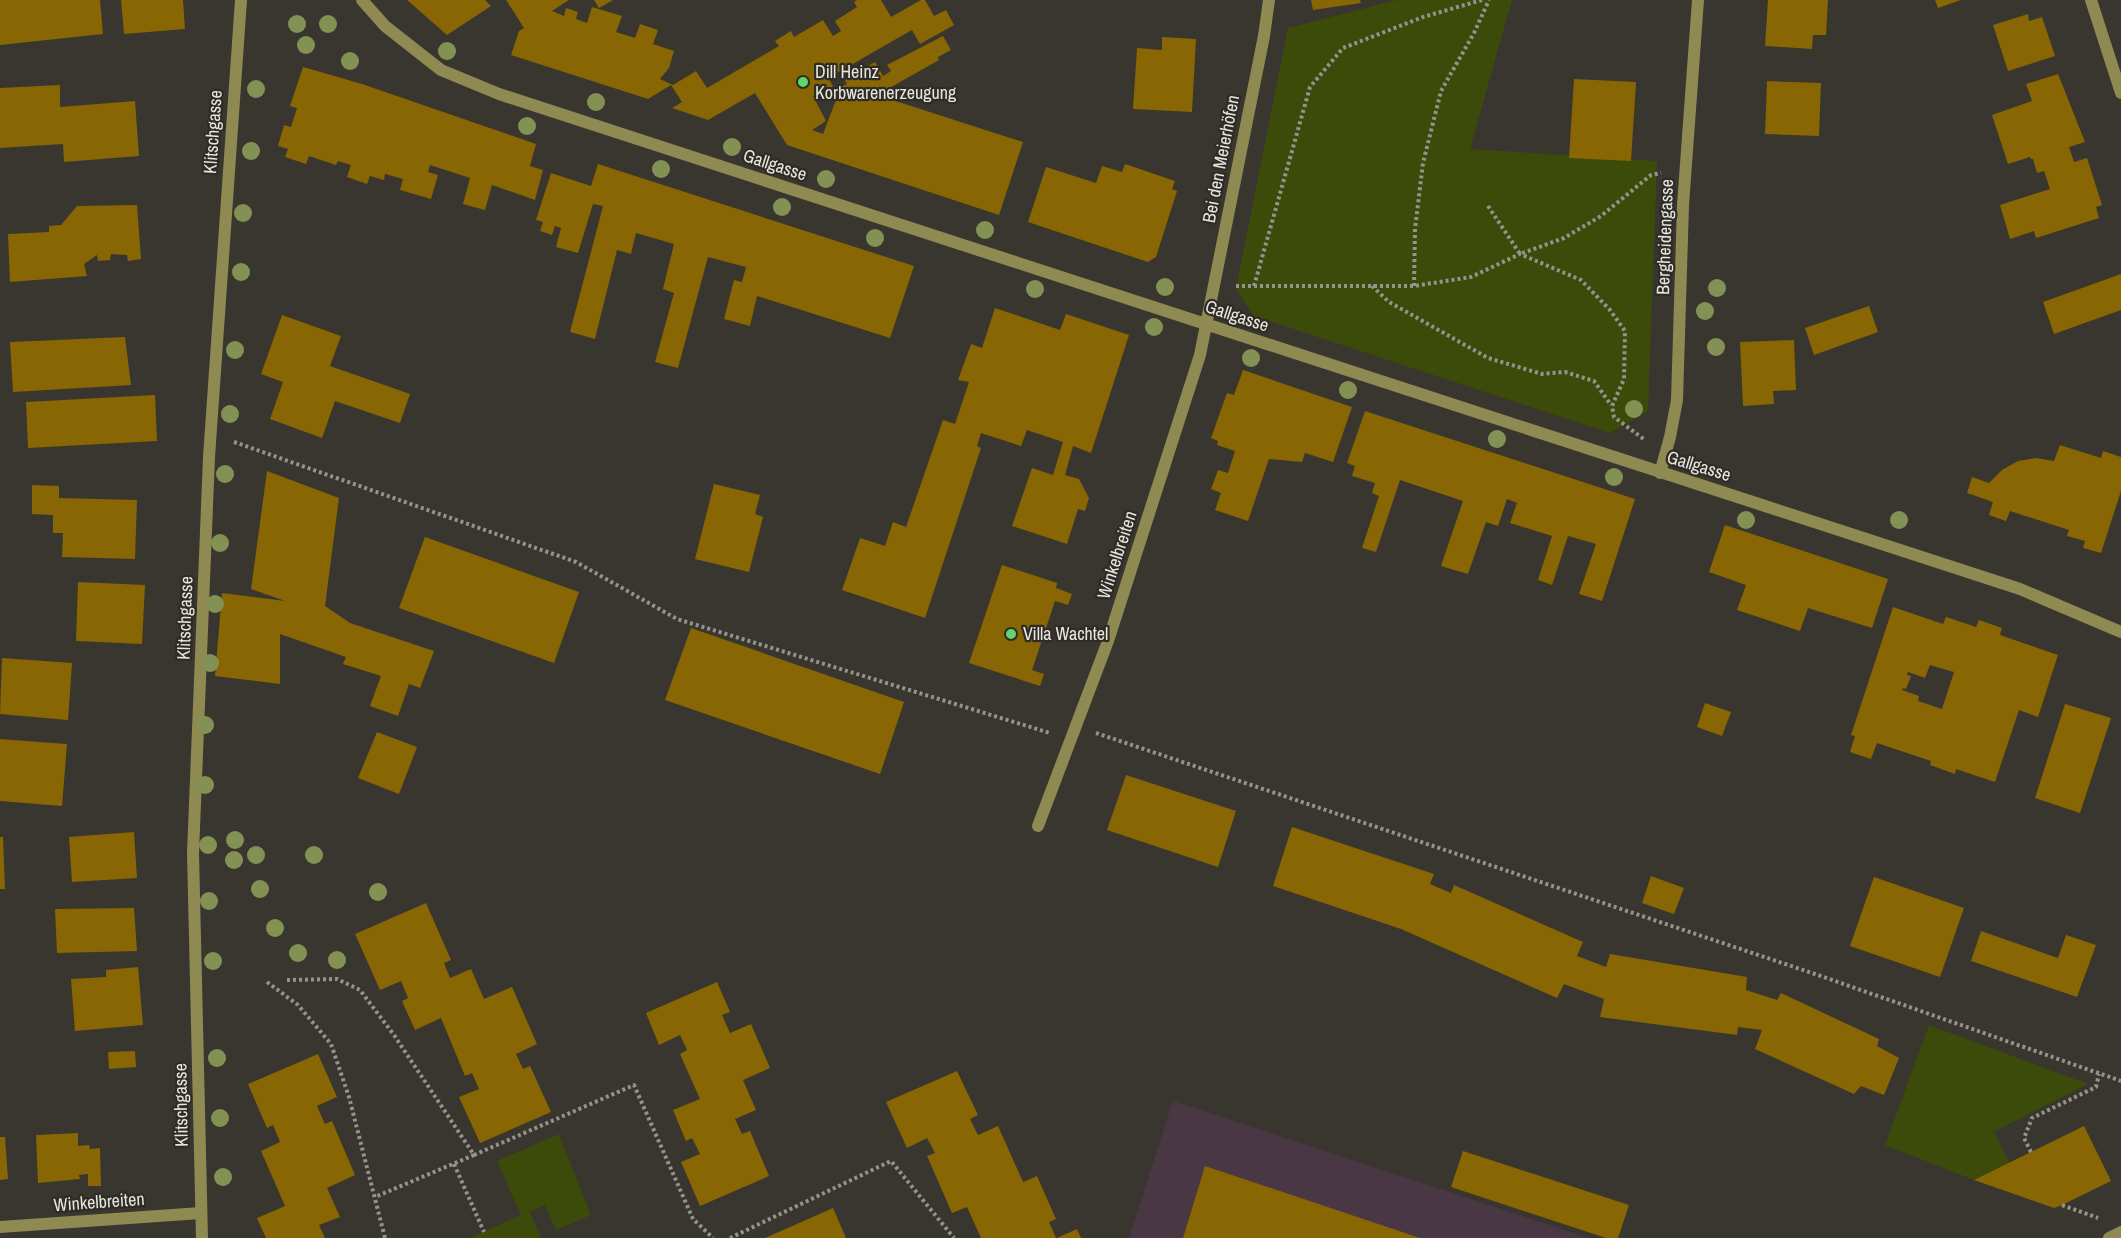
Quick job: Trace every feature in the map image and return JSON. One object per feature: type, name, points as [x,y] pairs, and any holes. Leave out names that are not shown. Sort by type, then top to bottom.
[{"type":"street","name":"Klitschgasse","points":[[202,1238],[194,853],[210,434],[241,0]]},
{"type":"street","name":"Gallgasse","points":[[362,0],[385,26],[441,70],[499,94],[2020,589],[2121,632]]},
{"type":"street","name":"Bei den Meierhöfen","points":[[1206,325],[1264,36],[1269,0]]},
{"type":"street","name":"Bergheidengasse","points":[[1660,473],[1677,400],[1686,168],[1698,0]]},
{"type":"street","points":[[2091,0],[2121,93]]},
{"type":"street","name":"Winkelbreiten","points":[[1038,826],[1108,642],[1200,355],[1206,325]]},
{"type":"street","name":"Winkelbreiten","points":[[0,1227],[201,1213]]},
{"type":"street","points":[[2109,1238],[2121,1232]]},
{"type":"path","points":[[1254,286],[1310,87],[1343,48],[1423,17],[1482,0]]},
{"type":"path","points":[[1414,286],[1415,229],[1423,163],[1441,91],[1474,33],[1489,0]]},
{"type":"path","points":[[1215,285],[1414,286],[1471,277],[1520,254],[1564,238],[1601,216],[1651,175],[1686,168]]},
{"type":"path","points":[[1488,206],[1520,254],[1581,280],[1610,310],[1625,331],[1624,379],[1612,406]]},
{"type":"path","points":[[1372,286],[1389,302],[1488,358],[1542,374],[1565,372],[1594,381],[1612,406],[1614,417],[1665,455]]},
{"type":"path","points":[[210,434],[576,562],[677,619],[1071,739]]},
{"type":"path","points":[[1076,726],[1815,974],[2121,1081]]},
{"type":"path","points":[[286,980],[337,979],[360,990],[394,1035],[474,1155]]},
{"type":"path","points":[[267,982],[298,1005],[330,1044],[349,1097],[385,1238]]},
{"type":"path","points":[[2031,1152],[2024,1138],[2032,1118],[2096,1087],[2099,1074]]},
{"type":"path","points":[[375,1197],[634,1085],[693,1219],[713,1238]]},
{"type":"path","points":[[730,1238],[891,1161],[954,1238]]},
{"type":"path","points":[[454,1164],[484,1232]]},
{"type":"path","points":[[2062,1205],[2104,1221]]},
{"type":"shaded area","points":[[1173,1101],[1589,1238],[1129,1238]]},
{"type":"green space","points":[[1397,0],[1512,0],[1470,149],[1657,161],[1648,411],[1610,433],[1254,316],[1236,289],[1288,28]]},
{"type":"green space","points":[[1929,1025],[2088,1084],[1994,1132],[2010,1163],[1974,1180],[1885,1145]]},
{"type":"green space","points":[[559,1134],[591,1215],[556,1230],[545,1205],[530,1212],[541,1238],[470,1238],[521,1215],[497,1161]]},
{"type":"building","points":[[0,0],[100,0],[103,34],[0,45]]},
{"type":"building","points":[[121,0],[183,0],[185,29],[124,34]]},
{"type":"building","points":[[407,0],[485,0],[491,6],[447,35]]},
{"type":"building","points":[[506,0],[569,0],[552,11],[564,16],[566,8],[578,12],[576,19],[587,23],[592,7],[622,16],[616,32],[635,38],[640,24],[658,30],[653,44],[674,51],[669,68],[660,79],[673,85],[696,71],[707,88],[779,46],[775,41],[791,31],[794,37],[823,20],[833,36],[841,31],[835,21],[857,7],[854,2],[857,0],[881,0],[891,17],[925,0],[934,16],[946,10],[954,25],[920,44],[912,30],[828,78],[833,86],[813,96],[826,121],[812,130],[823,134],[841,87],[847,84],[845,80],[875,62],[883,76],[891,71],[887,65],[943,36],[951,50],[938,57],[939,60],[877,95],[1023,142],[999,215],[787,145],[755,93],[708,120],[672,108],[682,102],[671,85],[648,99],[511,55],[519,31],[524,28]]},
{"type":"building","points":[[594,0],[613,0],[599,8]]},
{"type":"building","points":[[1311,0],[1360,0],[1361,3],[1313,10]]},
{"type":"building","points":[[1768,0],[1828,0],[1826,35],[1813,35],[1812,49],[1765,46]]},
{"type":"building","points":[[1935,0],[1961,0],[1938,8]]},
{"type":"building","points":[[2028,14],[2029,21],[2042,17],[2055,56],[2008,71],[1993,25]]},
{"type":"building","points":[[1162,37],[1196,39],[1192,112],[1133,109],[1137,48],[1162,50]]},
{"type":"building","points":[[303,67],[362,84],[536,144],[530,166],[543,170],[535,200],[492,185],[485,210],[463,204],[470,178],[430,165],[428,172],[438,175],[431,199],[400,190],[403,179],[385,174],[384,180],[370,176],[367,184],[347,177],[351,165],[338,161],[336,165],[309,156],[306,164],[285,157],[288,149],[278,146],[284,125],[291,127],[297,108],[290,106]]},
{"type":"building","points":[[2058,74],[2085,142],[2069,147],[2074,162],[2087,158],[2102,205],[2096,207],[2099,218],[2036,238],[2034,231],[2010,239],[2000,205],[2050,189],[2044,171],[2037,173],[2033,159],[2030,157],[2008,164],[1992,115],[2032,101],[2026,84]]},
{"type":"building","points":[[1574,79],[1636,82],[1631,161],[1569,158]]},
{"type":"building","points":[[1767,81],[1821,83],[1819,136],[1765,134]]},
{"type":"building","points":[[60,85],[60,107],[135,101],[139,156],[64,162],[63,144],[0,148],[0,88]]},
{"type":"building","points":[[598,164],[914,266],[890,338],[757,296],[750,326],[724,319],[734,280],[742,282],[746,267],[708,257],[678,368],[655,362],[674,293],[663,289],[674,244],[636,233],[631,254],[617,250],[595,339],[570,332],[603,206],[593,204],[578,253],[556,247],[561,228],[555,226],[552,235],[540,231],[543,222],[536,220],[551,173],[591,186]]},
{"type":"building","points":[[1125,164],[1175,181],[1172,189],[1177,191],[1156,257],[1148,262],[1028,222],[1046,167],[1096,183],[1102,166],[1122,172]]},
{"type":"building","points":[[137,205],[141,259],[128,261],[127,255],[111,254],[110,260],[98,261],[97,255],[84,264],[87,276],[10,282],[8,234],[49,232],[49,226],[61,225],[77,206]]},
{"type":"building","points":[[2121,274],[2121,310],[2054,334],[2043,302]]},
{"type":"building","points":[[1869,306],[1878,332],[1814,355],[1805,328]]},
{"type":"building","points":[[995,308],[1060,330],[1066,314],[1129,335],[1091,453],[1073,446],[1065,475],[1079,479],[1089,498],[1085,511],[1078,509],[1067,544],[1012,526],[1032,468],[1053,475],[1063,442],[1027,430],[1021,446],[981,433],[977,446],[981,448],[925,618],[842,590],[860,538],[885,546],[893,522],[906,527],[943,420],[955,424],[969,382],[958,380],[971,344],[982,348]]},
{"type":"building","points":[[282,315],[341,336],[330,366],[410,394],[400,423],[335,401],[322,438],[270,419],[283,382],[261,374]]},
{"type":"building","points":[[125,337],[131,385],[13,392],[10,342]]},
{"type":"building","points":[[1794,340],[1796,390],[1773,391],[1774,404],[1743,406],[1740,342]]},
{"type":"building","points":[[1243,370],[1352,407],[1333,462],[1305,453],[1302,462],[1269,459],[1248,521],[1215,510],[1221,493],[1211,489],[1218,470],[1228,473],[1235,451],[1217,445],[1218,441],[1211,438],[1227,393],[1234,395]]},
{"type":"building","points":[[155,395],[157,441],[28,448],[26,402]]},
{"type":"building","points":[[1365,411],[1635,499],[1602,601],[1579,594],[1596,544],[1568,536],[1552,585],[1538,580],[1552,536],[1510,523],[1517,503],[1507,499],[1498,526],[1486,522],[1468,574],[1441,566],[1463,501],[1400,480],[1376,552],[1362,548],[1379,496],[1372,493],[1375,483],[1352,476],[1355,466],[1347,463]]},
{"type":"building","points":[[2060,445],[2101,458],[2103,451],[2121,457],[2121,491],[2101,553],[2083,548],[2085,541],[2067,536],[2069,530],[2010,511],[2006,521],[1989,515],[1993,502],[1967,493],[1972,477],[1989,483],[2002,470],[2018,461],[2036,458],[2054,461]]},
{"type":"building","points":[[267,471],[339,498],[325,606],[350,623],[434,651],[420,688],[409,684],[398,716],[370,706],[381,676],[343,664],[346,657],[280,634],[280,684],[215,676],[222,593],[285,601],[251,589]]},
{"type":"building","points":[[714,484],[760,495],[755,514],[763,517],[749,572],[695,559]]},
{"type":"building","points":[[32,485],[59,486],[59,498],[137,500],[135,559],[62,557],[63,533],[53,533],[53,515],[32,514]]},
{"type":"building","points":[[1725,525],[1888,579],[1872,628],[1808,608],[1800,631],[1737,610],[1746,585],[1709,572]]},
{"type":"building","points":[[425,537],[579,592],[554,663],[399,608]]},
{"type":"building","name":"Villa Wachtel","points":[[1002,565],[1057,583],[1056,588],[1072,594],[1068,605],[1055,601],[1032,670],[1044,674],[1040,686],[969,663]]},
{"type":"building","points":[[78,582],[145,585],[142,644],[76,641]]},
{"type":"building","points":[[1893,607],[1943,624],[1946,617],[1976,627],[1979,620],[2002,628],[2000,635],[2058,655],[2038,717],[2019,710],[1995,782],[1956,769],[1955,774],[1930,765],[1931,761],[1877,743],[1871,759],[1850,752],[1855,736],[1851,735]],"holes":[[[1930,665],[1954,672],[1942,709],[1918,701],[1919,696],[1902,690],[1906,689],[1911,676],[1907,675],[1908,672],[1925,678]]]},
{"type":"building","points":[[691,628],[904,702],[880,774],[665,700]]},
{"type":"building","points":[[2,658],[72,663],[68,720],[0,714]]},
{"type":"building","points":[[1705,703],[1731,712],[1722,736],[1697,727]]},
{"type":"building","points":[[2065,704],[2111,718],[2080,813],[2035,798]]},
{"type":"building","points":[[377,732],[417,747],[399,794],[358,778]]},
{"type":"building","points":[[0,739],[67,744],[62,806],[0,801]]},
{"type":"building","points":[[1126,775],[1236,811],[1218,867],[1107,830]]},
{"type":"building","points":[[1292,827],[1434,874],[1430,884],[1451,893],[1454,885],[1583,942],[1577,956],[1606,967],[1610,954],[1747,977],[1746,990],[1777,1000],[1781,993],[1879,1039],[1877,1046],[1899,1058],[1884,1095],[1861,1086],[1854,1094],[1755,1049],[1762,1030],[1738,1027],[1737,1035],[1600,1017],[1604,999],[1564,984],[1557,998],[1401,929],[1273,886]]},
{"type":"building","points":[[134,832],[137,878],[72,882],[69,837]]},
{"type":"building","points":[[0,837],[3,837],[5,889],[0,889]]},
{"type":"building","points":[[1651,876],[1684,888],[1674,914],[1642,903]]},
{"type":"building","points":[[1874,877],[1964,908],[1940,977],[1850,946]]},
{"type":"building","points":[[426,903],[451,960],[444,963],[450,978],[471,969],[484,999],[512,987],[537,1044],[516,1054],[523,1069],[530,1066],[551,1112],[480,1143],[459,1097],[479,1089],[472,1073],[465,1076],[441,1018],[415,1030],[402,1001],[408,998],[401,981],[380,990],[355,934]]},
{"type":"building","points":[[134,908],[137,951],[57,953],[55,909]]},
{"type":"building","points":[[1981,931],[2058,958],[2066,935],[2096,945],[2077,997],[1971,961]]},
{"type":"building","points":[[138,967],[143,1025],[75,1031],[71,979],[106,977],[106,970]]},
{"type":"building","points":[[717,982],[730,1012],[722,1015],[730,1033],[751,1024],[770,1068],[743,1080],[756,1110],[735,1119],[742,1134],[750,1131],[769,1176],[700,1206],[681,1162],[700,1154],[692,1138],[686,1141],[673,1110],[700,1099],[680,1054],[687,1050],[680,1035],[659,1045],[646,1013]]},
{"type":"building","points":[[135,1051],[136,1067],[109,1069],[108,1052]]},
{"type":"building","points":[[318,1054],[337,1097],[317,1106],[325,1124],[332,1121],[355,1175],[327,1188],[340,1217],[319,1225],[325,1238],[266,1238],[257,1218],[285,1206],[261,1151],[280,1142],[273,1125],[267,1128],[248,1084]]},
{"type":"building","points":[[957,1071],[978,1115],[970,1119],[978,1135],[998,1126],[1023,1182],[1037,1176],[1056,1219],[1049,1222],[1056,1238],[981,1238],[967,1207],[952,1213],[927,1156],[935,1153],[927,1138],[907,1148],[886,1102]]},
{"type":"building","points":[[2084,1126],[2111,1181],[2054,1208],[1974,1180]]},
{"type":"building","points":[[78,1133],[78,1146],[89,1145],[90,1149],[100,1148],[101,1186],[88,1186],[88,1174],[79,1175],[80,1179],[38,1183],[36,1135]]},
{"type":"building","points":[[0,1137],[5,1137],[8,1179],[0,1180]]},
{"type":"building","points":[[1463,1151],[1629,1205],[1618,1238],[1606,1238],[1451,1187]]},
{"type":"building","points":[[1205,1166],[1420,1238],[1183,1238]]},
{"type":"building","points":[[833,1208],[846,1238],[765,1238]]},
{"type":"building","points":[[1077,1229],[1081,1238],[1057,1238]]},
{"type":"place","name":"Dill Heinz Korbwarenerzeugung","points":[[803,82]]},
{"type":"place","name":"Villa Wachtel","points":[[1011,634]]}]
